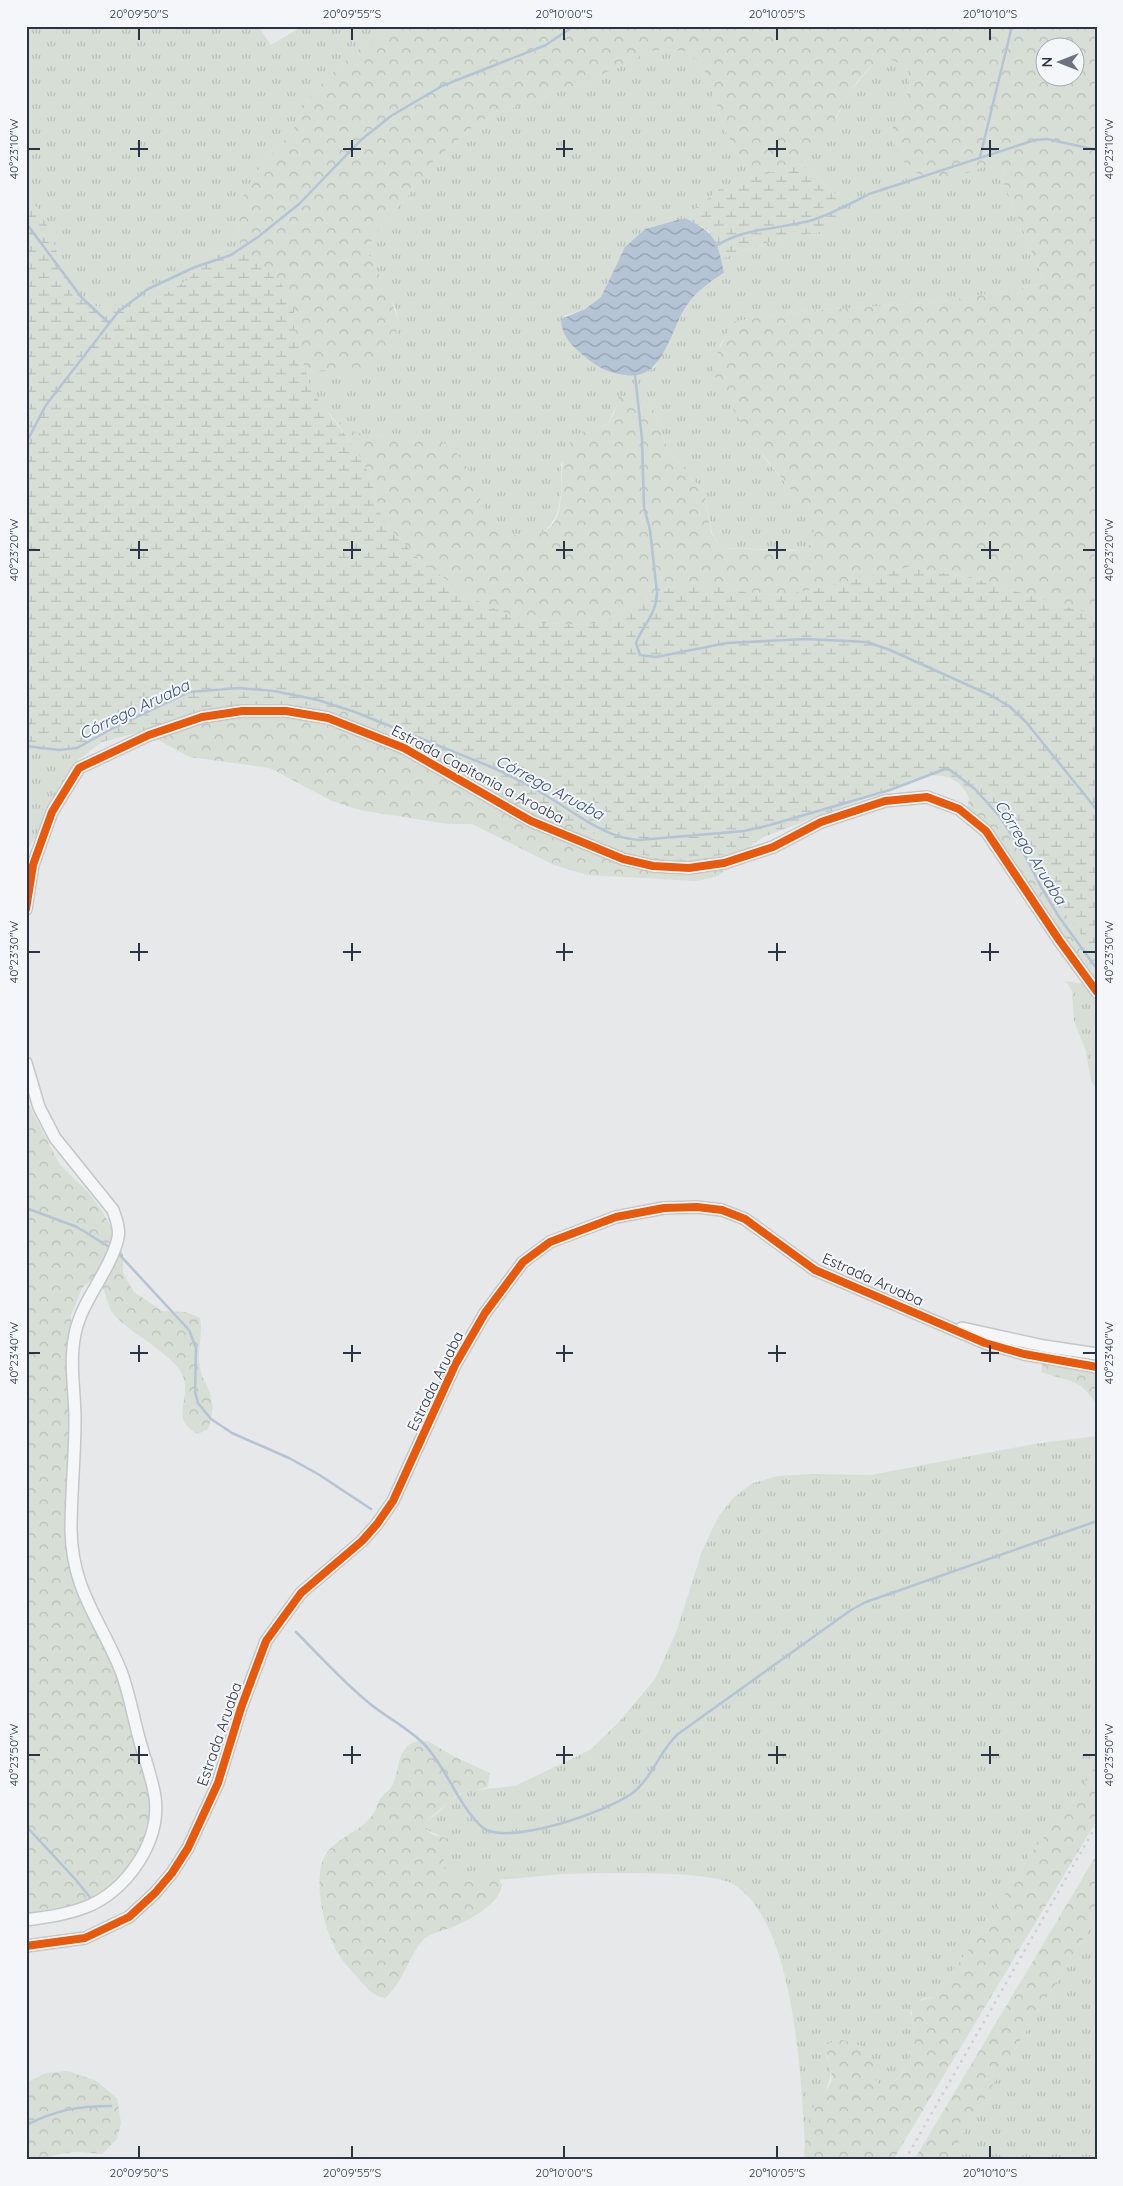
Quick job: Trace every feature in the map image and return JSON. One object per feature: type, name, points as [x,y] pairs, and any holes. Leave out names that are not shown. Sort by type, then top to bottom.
[{"type":"street","name":"Estrada Capitania a Aroaba","points":[[26,909],[33,865],[52,812],[79,768],[149,735],[202,717],[242,711],[286,711],[328,718],[404,748],[532,821],[623,858],[653,866],[689,868],[724,863],[773,847],[821,822],[885,801],[927,797],[959,809],[986,831],[1059,940],[1097,992]]},
{"type":"street","points":[[26,1063],[39,1107],[55,1138],[113,1210],[118,1223],[118,1238],[109,1260],[84,1305],[75,1334],[72,1362],[75,1419],[71,1531],[74,1567],[84,1598],[122,1673],[155,1797],[155,1820],[148,1842],[138,1862],[117,1888],[88,1906],[61,1916],[26,1920]]},
{"type":"street","name":"Estrada Aruaba","points":[[26,1946],[86,1938],[129,1917],[172,1873],[188,1848],[218,1784],[241,1708],[266,1641],[301,1593],[362,1541],[377,1524],[393,1501],[455,1364],[485,1313],[523,1262],[550,1242],[616,1217],[664,1208],[697,1207],[722,1210],[745,1219],[815,1270],[985,1343],[1024,1354],[1097,1367]]},
{"type":"street","name":"Estrada Aruaba","points":[[936,1322],[1044,1346],[1097,1354]]},
{"type":"green space","points":[[26,26],[258,26],[271,45],[303,26],[397,26],[356,51],[328,77],[308,99],[292,132],[260,167],[238,213],[240,252],[212,251],[189,279],[147,305],[125,308],[96,306],[73,296],[43,214],[26,196]]},
{"type":"green space","points":[[397,26],[1097,26],[1097,616],[976,579],[910,567],[786,595],[747,593],[727,586],[676,586],[652,594],[608,620],[585,625],[542,623],[507,614],[469,597],[419,559],[382,520],[371,478],[356,449],[331,415],[348,428],[359,433],[381,436],[426,437],[436,439],[445,444],[464,462],[484,508],[497,527],[508,533],[528,536],[539,534],[546,530],[557,518],[560,506],[563,463],[566,450],[573,439],[586,430],[608,424],[614,414],[619,395],[634,401],[650,401],[668,450],[698,485],[705,498],[711,533],[721,548],[801,550],[812,543],[814,525],[792,491],[750,439],[714,375],[713,361],[727,334],[730,322],[804,311],[939,302],[1045,284],[1002,179],[1004,169],[1001,162],[960,175],[932,176],[919,174],[914,171],[900,156],[892,137],[892,131],[910,84],[906,66],[892,60],[875,62],[854,86],[827,132],[812,148],[794,161],[753,179],[726,132],[703,66],[685,51],[657,50],[644,53],[631,62],[582,83],[490,116],[475,125],[435,159],[407,197],[380,227],[368,251],[370,259],[388,290],[398,320],[396,335],[390,346],[379,362],[366,373],[321,370],[305,374],[294,333],[294,305],[253,261],[240,252],[238,213],[245,192],[260,167],[292,132],[308,99],[356,51]]},
{"type":"green space","points":[[657,50],[685,51],[703,66],[726,132],[753,179],[723,186],[685,218],[645,229],[625,247],[601,297],[585,309],[563,316],[654,368],[687,305],[706,283],[724,274],[721,259],[769,242],[824,231],[843,201],[812,173],[793,160],[806,152],[837,117],[847,95],[875,62],[892,60],[906,66],[909,79],[908,92],[897,116],[990,163],[1001,161],[1004,169],[1002,179],[1045,284],[939,302],[804,311],[730,322],[727,334],[720,345],[714,375],[765,459],[792,491],[815,525],[812,543],[801,550],[721,548],[712,533],[705,498],[698,485],[668,450],[650,401],[617,404],[608,424],[594,428],[561,464],[560,502],[554,519],[541,533],[527,537],[503,531],[492,522],[484,510],[464,465],[455,453],[443,443],[423,437],[370,435],[354,432],[340,423],[320,404],[311,390],[305,374],[321,370],[336,370],[396,335],[398,320],[396,309],[370,259],[368,251],[380,227],[407,197],[435,159],[475,125],[490,116],[582,83],[631,62],[644,53]]},
{"type":"green space","points":[[793,160],[812,173],[843,201],[837,224],[833,227],[824,231],[769,242],[721,259],[709,231],[685,218],[723,186],[771,173]]},
{"type":"green space","points":[[26,196],[43,214],[73,296],[96,306],[125,308],[147,305],[189,279],[212,251],[240,252],[275,274],[294,305],[294,333],[312,392],[356,449],[371,478],[382,520],[419,559],[469,597],[507,614],[542,623],[585,625],[608,620],[652,594],[676,586],[727,586],[747,593],[786,595],[910,567],[976,579],[1097,616],[1097,955],[1063,910],[1025,838],[1014,823],[987,802],[969,798],[958,782],[948,777],[928,775],[763,837],[741,853],[682,860],[662,859],[617,849],[594,834],[509,797],[467,763],[345,708],[268,703],[201,712],[152,729],[66,749],[26,750]]},
{"type":"green space","points":[[268,703],[345,708],[467,763],[509,797],[594,834],[617,849],[662,859],[682,860],[741,853],[752,845],[718,876],[696,881],[587,875],[554,865],[472,824],[448,824],[359,810],[332,801],[270,768],[190,757],[143,732],[201,712]]},
{"type":"green space","points":[[102,742],[78,760],[75,776],[68,791],[29,847],[26,874],[26,750],[66,749]]},
{"type":"green space","points":[[969,798],[987,802],[1003,812],[1015,824],[1026,840],[1061,907],[1087,940],[1097,957],[1097,992],[1082,984],[1029,891],[967,812]]},
{"type":"green space","points":[[1066,981],[1082,984],[1097,992],[1097,1090],[1091,1081],[1086,1051],[1074,1021],[1072,991]]},
{"type":"green space","points":[[26,1099],[60,1165],[89,1193],[114,1232],[123,1255],[123,1273],[134,1292],[162,1311],[186,1312],[200,1318],[199,1361],[203,1379],[212,1400],[212,1408],[208,1429],[198,1434],[189,1428],[184,1422],[182,1415],[185,1385],[179,1368],[113,1314],[99,1280],[92,1280],[82,1288],[71,1315],[70,1543],[129,1699],[152,1797],[151,1829],[141,1860],[96,1906],[26,1923]]},
{"type":"green space","points":[[1043,1361],[1097,1362],[1097,1405],[1090,1395],[1078,1384],[1041,1372]]},
{"type":"green space","points":[[1097,1436],[1097,1763],[1075,1800],[1031,1853],[979,1935],[934,1997],[921,1999],[910,2012],[914,2032],[911,2054],[907,2064],[895,2081],[887,2088],[877,2083],[864,2047],[840,2039],[826,2055],[831,2073],[826,2089],[809,2120],[805,2144],[797,2043],[782,1965],[770,1931],[754,1903],[733,1884],[701,1876],[653,1873],[567,1874],[490,1880],[460,1878],[447,1874],[442,1864],[450,1840],[424,1829],[424,1823],[439,1812],[448,1802],[466,1791],[515,1786],[590,1750],[619,1722],[655,1679],[677,1630],[702,1551],[718,1517],[733,1498],[753,1483],[778,1476],[812,1474],[871,1475],[1034,1444]]},
{"type":"green space","points":[[418,1741],[428,1741],[453,1756],[490,1773],[488,1787],[458,1794],[424,1823],[424,1829],[434,1835],[450,1839],[450,1846],[442,1864],[447,1874],[470,1879],[499,1879],[502,1886],[496,1899],[484,1910],[454,1927],[431,1934],[422,1941],[397,1984],[385,1998],[373,1993],[364,1984],[341,1959],[332,1943],[320,1899],[321,1867],[324,1857],[330,1849],[369,1819],[380,1799],[393,1784],[400,1758],[406,1748]]},
{"type":"green space","points":[[1097,1763],[1097,1820],[893,2160],[804,2160],[810,2114],[817,2100],[829,2087],[832,2077],[827,2044],[840,2039],[864,2047],[873,2059],[877,2083],[887,2088],[894,2083],[908,2063],[912,2047],[914,2030],[911,2010],[912,2003],[934,1997],[979,1935],[1031,1853],[1075,1800]]},
{"type":"green space","points":[[1097,1854],[1097,1910],[1091,1926],[959,2140],[952,2160],[914,2160]]},
{"type":"green space","points":[[1097,1910],[1097,2155],[1089,2160],[952,2160],[959,2140],[1091,1926]]},
{"type":"green space","points":[[67,2071],[95,2080],[117,2098],[121,2123],[117,2139],[102,2154],[73,2152],[26,2160],[26,2083],[46,2073]]},
{"type":"water","points":[[685,218],[709,233],[714,239],[724,273],[704,287],[687,305],[664,352],[657,363],[648,371],[638,375],[625,375],[613,373],[598,366],[571,344],[561,325],[561,319],[585,309],[601,297],[625,247],[645,229]]},
{"type":"waterway","points":[[26,443],[46,405],[118,312],[148,289],[195,267],[231,255],[258,237],[299,204],[361,140],[391,116],[442,86],[546,45],[574,26]]},
{"type":"waterway","points":[[980,157],[1012,26]]},
{"type":"waterway","points":[[716,246],[749,232],[817,219],[869,194],[1035,140],[1047,139],[1097,150]]},
{"type":"waterway","points":[[26,223],[82,298],[109,323]]},
{"type":"waterway","points":[[635,375],[642,439],[644,507],[650,530],[657,593],[655,607],[636,643],[640,655],[656,657],[727,643],[806,639],[867,642],[890,650],[990,695],[1009,706],[1026,722],[1097,810]]},
{"type":"waterway","name":"Córrego Aruaba","points":[[26,746],[59,750],[77,748],[115,727],[189,692],[239,688],[274,691],[318,700],[355,712],[489,766],[531,787],[605,831],[639,840],[744,831],[890,790],[945,769],[950,770],[975,789],[1000,817],[1027,859],[1059,917],[1097,969]]},
{"type":"waterway","points":[[26,1208],[77,1227],[111,1248]]},
{"type":"waterway","points":[[117,1252],[189,1330],[196,1348],[195,1392],[198,1403],[211,1419],[232,1433],[289,1458],[318,1474],[371,1509]]},
{"type":"waterway","points":[[296,1632],[359,1695],[424,1744],[439,1764],[466,1808],[482,1827],[494,1832],[513,1833],[535,1830],[605,1808],[635,1791],[647,1778],[666,1748],[678,1734],[851,1610],[866,1602],[1097,1521]]},
{"type":"waterway","points":[[26,1826],[92,1900]]},
{"type":"waterway","points":[[26,2125],[67,2110],[111,2106]]},
{"type":"railway","points":[[905,2160],[1097,1824]]},
{"type":"cycle path","points":[[26,909],[33,865],[52,812],[79,768],[149,735],[202,717],[242,711],[286,711],[328,718],[404,748],[531,821],[623,859],[653,866],[689,868],[724,863],[773,847],[821,822],[885,801],[927,797],[959,809],[986,831],[1059,940],[1097,992]]},
{"type":"cycle path","points":[[26,1946],[85,1938],[129,1917],[155,1893],[172,1873],[188,1848],[218,1783],[241,1708],[266,1641],[301,1593],[362,1541],[377,1524],[393,1501],[455,1365],[485,1313],[523,1262],[550,1242],[616,1217],[664,1208],[697,1207],[722,1210],[745,1219],[815,1270],[985,1343],[1024,1354],[1097,1367]]}]
